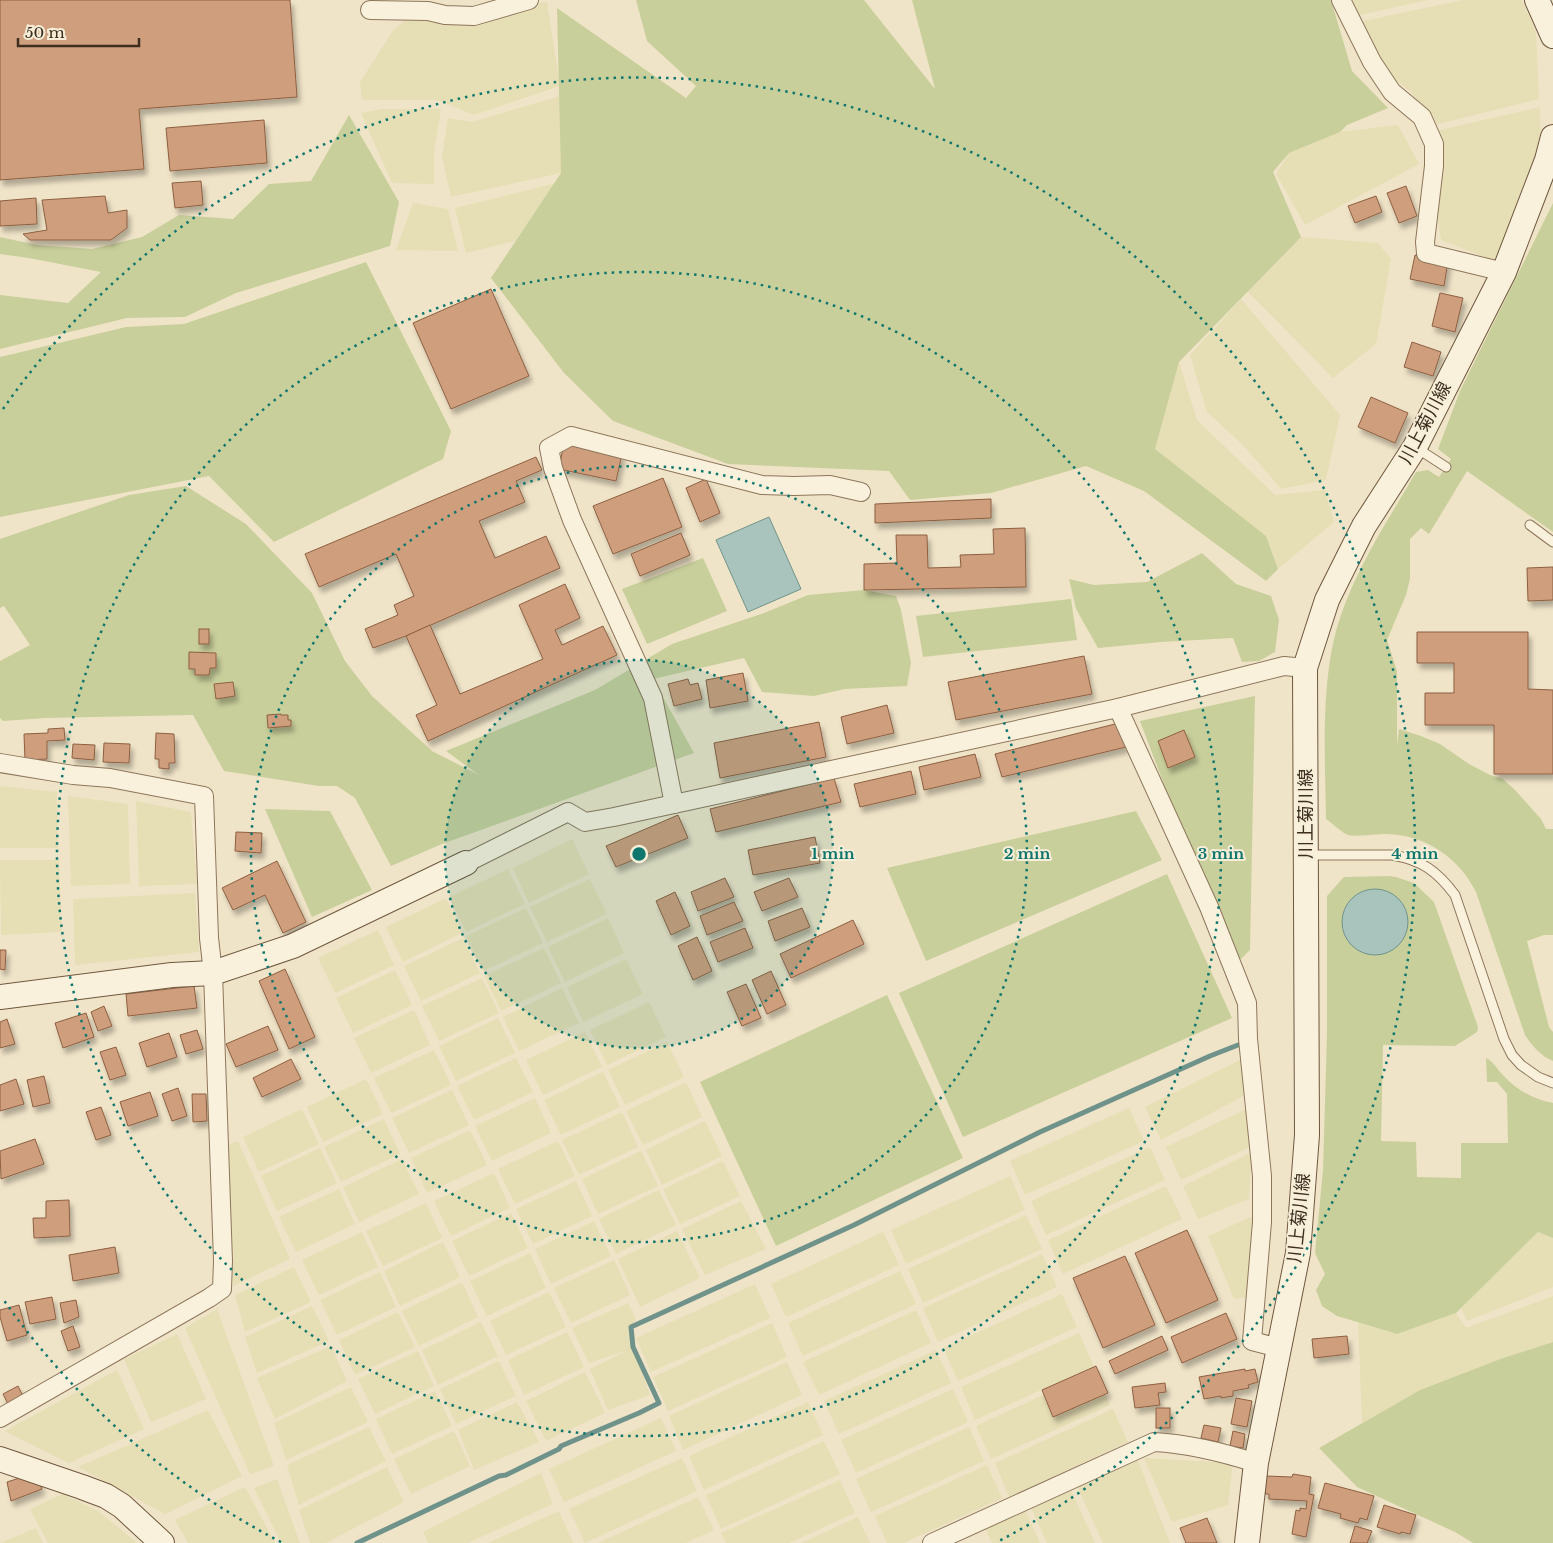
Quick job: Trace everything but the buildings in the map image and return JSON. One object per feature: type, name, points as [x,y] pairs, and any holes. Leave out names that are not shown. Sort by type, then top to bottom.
[{"type":"main road","points":[[1537,0],[1553,36]]},
{"type":"main road","name":"川上菊川線","points":[[1246,1543],[1256,1463],[1298,1253],[1307,1135],[1305,668],[1327,600],[1364,526],[1415,447],[1504,272],[1547,160],[1553,137]]},
{"type":"main road","points":[[0,997],[172,975],[214,973],[293,946],[466,862]]},
{"type":"main road","points":[[0,1459],[106,1496],[122,1506],[162,1543]]},
{"type":"street","points":[[370,10],[428,11],[445,15],[474,16],[529,0]]},
{"type":"street","points":[[1341,0],[1372,62],[1392,92],[1422,117],[1434,144],[1434,166],[1425,242],[1426,253],[1504,272]]},
{"type":"street","points":[[674,804],[653,698],[572,520],[553,468],[549,448],[571,436],[762,485],[830,485],[861,492]]},
{"type":"street","points":[[466,862],[568,812],[585,822],[1118,708],[1284,666],[1305,668]]},
{"type":"street","points":[[1118,708],[1205,898],[1247,1003],[1248,1039],[1262,1176],[1262,1222],[1252,1340],[1279,1348]]},
{"type":"street","points":[[0,763],[110,778],[204,796],[209,938],[214,973],[223,1251],[222,1289],[0,1418]]},
{"type":"street","points":[[932,1543],[1154,1442],[1178,1444],[1228,1454],[1256,1463]]},
{"type":"lane","points":[[1415,447],[1446,466]]},
{"type":"lane","points":[[1530,525],[1553,542]]},
{"type":"lane","points":[[1306,855],[1392,855],[1405,857],[1423,864],[1437,874],[1455,895],[1497,1022],[1512,1055],[1538,1078],[1553,1083]]},
{"type":"shaded area","points":[[1343,0],[1427,0],[1352,17]]},
{"type":"shaded area","points":[[1463,0],[1522,0],[1536,32],[1539,99],[1434,125],[1410,91],[1390,76],[1359,22]]},
{"type":"shaded area","points":[[547,2],[560,86],[474,115],[438,100],[362,100],[360,82],[394,29],[404,21],[426,16]]},
{"type":"shaded area","points":[[560,96],[561,173],[451,197],[442,157],[448,118],[472,122]]},
{"type":"shaded area","points":[[1540,107],[1541,149],[1498,262],[1441,240],[1436,208],[1435,131]]},
{"type":"shaded area","points":[[382,109],[441,109],[434,154],[434,184],[392,183],[361,113]]},
{"type":"shaded area","points":[[1398,125],[1419,164],[1305,225],[1276,174],[1289,153],[1340,132]]},
{"type":"shaded area","points":[[556,183],[515,241],[466,253],[455,208]]},
{"type":"shaded area","points":[[413,203],[448,209],[458,251],[396,250]]},
{"type":"shaded area","points":[[1301,237],[1378,243],[1391,259],[1376,344],[1333,378],[1244,288]]},
{"type":"shaded area","points":[[1241,299],[1340,415],[1326,480],[1281,489],[1243,445],[1207,412],[1190,355]]},
{"type":"shaded area","points":[[1179,362],[1197,420],[1275,495],[1325,490],[1334,522],[1278,569],[1269,543],[1155,449]]},
{"type":"shaded area","points":[[0,786],[57,792],[58,848],[0,848]]},
{"type":"shaded area","points":[[68,796],[128,804],[130,884],[71,886]]},
{"type":"shaded area","points":[[136,801],[191,812],[197,884],[139,886]]},
{"type":"shaded area","points":[[572,839],[589,874],[529,903],[513,868]]},
{"type":"shaded area","points":[[0,860],[59,860],[62,932],[1,935]]},
{"type":"shaded area","points":[[508,869],[525,904],[466,932],[449,897]]},
{"type":"shaded area","points":[[590,879],[607,914],[547,942],[530,907]]},
{"type":"shaded area","points":[[195,893],[199,952],[75,965],[73,899]]},
{"type":"shaded area","points":[[446,898],[462,933],[403,962],[386,927]]},
{"type":"shaded area","points":[[526,908],[543,943],[483,971],[466,936]]},
{"type":"shaded area","points":[[608,918],[624,953],[565,982],[548,947]]},
{"type":"shaded area","points":[[378,930],[394,965],[335,993],[318,958]]},
{"type":"shaded area","points":[[463,938],[480,973],[421,1001],[404,966]]},
{"type":"shaded area","points":[[544,948],[561,983],[501,1011],[484,976]]},
{"type":"shaded area","points":[[626,959],[643,994],[583,1022],[567,987]]},
{"type":"shaded area","points":[[395,970],[412,1005],[353,1033],[336,998]]},
{"type":"shaded area","points":[[482,978],[499,1013],[439,1041],[422,1006]]},
{"type":"shaded area","points":[[562,988],[579,1023],[519,1051],[503,1017]]},
{"type":"shaded area","points":[[649,1002],[666,1037],[607,1065],[590,1030]]},
{"type":"shaded area","points":[[414,1010],[430,1045],[371,1073],[354,1038]]},
{"type":"shaded area","points":[[498,1018],[515,1053],[456,1081],[439,1046]]},
{"type":"shaded area","points":[[585,1032],[602,1067],[543,1095],[526,1060]]},
{"type":"shaded area","points":[[667,1042],[684,1077],[625,1105],[608,1070]]},
{"type":"shaded area","points":[[434,1050],[451,1085],[391,1113],[374,1078]]},
{"type":"shaded area","points":[[516,1058],[533,1092],[474,1120],[457,1086]]},
{"type":"shaded area","points":[[1244,1058],[1249,1093],[1161,1140],[1145,1107]]},
{"type":"shaded area","points":[[603,1072],[620,1107],[561,1135],[544,1100]]},
{"type":"shaded area","points":[[366,1079],[383,1114],[323,1142],[307,1107]]},
{"type":"shaded area","points":[[686,1082],[702,1117],[643,1145],[626,1111]]},
{"type":"shaded area","points":[[452,1090],[469,1125],[409,1153],[392,1118]]},
{"type":"shaded area","points":[[535,1098],[551,1133],[492,1161],[475,1126]]},
{"type":"shaded area","points":[[1253,1106],[1256,1144],[1181,1180],[1166,1147]]},
{"type":"shaded area","points":[[1129,1108],[1144,1141],[1025,1195],[1010,1161]]},
{"type":"shaded area","points":[[302,1109],[319,1144],[259,1172],[243,1137]]},
{"type":"shaded area","points":[[622,1112],[638,1147],[579,1175],[562,1140]]},
{"type":"shaded area","points":[[384,1119],[400,1154],[341,1182],[324,1147]]},
{"type":"shaded area","points":[[705,1121],[722,1156],[662,1185],[646,1150]]},
{"type":"shaded area","points":[[470,1130],[487,1165],[427,1193],[411,1158]]},
{"type":"shaded area","points":[[238,1141],[290,1259],[233,1286],[226,1146]]},
{"type":"shaded area","points":[[558,1141],[575,1176],[515,1204],[498,1169]]},
{"type":"shaded area","points":[[1150,1147],[1165,1180],[1046,1235],[1031,1201]]},
{"type":"shaded area","points":[[320,1148],[337,1183],[277,1211],[261,1176]]},
{"type":"shaded area","points":[[641,1151],[658,1186],[598,1214],[582,1179]]},
{"type":"shaded area","points":[[1252,1152],[1249,1199],[1198,1219],[1183,1186]]},
{"type":"shaded area","points":[[402,1159],[419,1194],[359,1222],[343,1187]]},
{"type":"shaded area","points":[[723,1161],[740,1196],[680,1224],[663,1189]]},
{"type":"shaded area","points":[[494,1173],[510,1208],[451,1236],[434,1201]]},
{"type":"shaded area","points":[[1010,1176],[1025,1210],[906,1264],[891,1230]]},
{"type":"shaded area","points":[[576,1181],[592,1216],[533,1244],[516,1209]]},
{"type":"shaded area","points":[[1166,1186],[1182,1219],[1063,1274],[1048,1240]]},
{"type":"shaded area","points":[[339,1189],[355,1224],[296,1252],[279,1217]]},
{"type":"shaded area","points":[[659,1190],[676,1225],[616,1254],[599,1219]]},
{"type":"shaded area","points":[[741,1201],[766,1249],[705,1275],[682,1229]]},
{"type":"shaded area","points":[[426,1203],[442,1238],[383,1266],[366,1231]]},
{"type":"shaded area","points":[[511,1213],[528,1248],[469,1276],[452,1241]]},
{"type":"shaded area","points":[[1026,1215],[1042,1249],[923,1303],[908,1269]]},
{"type":"shaded area","points":[[1253,1216],[1248,1297],[1234,1299],[1208,1236]]},
{"type":"shaded area","points":[[594,1221],[611,1256],[551,1284],[535,1249]]},
{"type":"shaded area","points":[[677,1231],[700,1278],[640,1307],[618,1259]]},
{"type":"shaded area","points":[[362,1232],[378,1267],[319,1295],[302,1260]]},
{"type":"shaded area","points":[[883,1232],[899,1265],[786,1317],[771,1284]]},
{"type":"shaded area","points":[[1538,1232],[1553,1238],[1553,1287],[1467,1321],[1461,1308]]},
{"type":"shaded area","points":[[443,1242],[460,1277],[400,1306],[384,1271]]},
{"type":"shaded area","points":[[530,1253],[546,1288],[487,1316],[470,1281]]},
{"type":"shaded area","points":[[1042,1254],[1057,1287],[938,1342],[923,1308]]},
{"type":"shaded area","points":[[614,1260],[630,1295],[571,1323],[554,1288]]},
{"type":"shaded area","points":[[294,1267],[311,1302],[245,1332],[235,1295]]},
{"type":"shaded area","points":[[900,1271],[916,1304],[803,1356],[788,1323]]},
{"type":"shaded area","points":[[380,1272],[396,1307],[337,1335],[320,1300]]},
{"type":"shaded area","points":[[462,1282],[478,1317],[419,1346],[402,1311]]},
{"type":"shaded area","points":[[755,1284],[770,1318],[651,1372],[636,1338]]},
{"type":"shaded area","points":[[549,1292],[566,1327],[506,1355],[490,1321]]},
{"type":"shaded area","points":[[1062,1294],[1077,1327],[958,1381],[943,1348]]},
{"type":"shaded area","points":[[1553,1296],[1553,1342],[1503,1358],[1420,1390],[1362,1423],[1358,1323],[1397,1334],[1456,1313],[1466,1328]]},
{"type":"shaded area","points":[[628,1303],[636,1320],[631,1327],[633,1347],[650,1395],[608,1410],[590,1369],[628,1350],[589,1363],[572,1328]]},
{"type":"shaded area","points":[[312,1306],[329,1341],[257,1373],[245,1337]]},
{"type":"shaded area","points":[[217,1309],[274,1466],[250,1474],[185,1328]]},
{"type":"shaded area","points":[[916,1310],[931,1343],[819,1395],[803,1362]]},
{"type":"shaded area","points":[[398,1312],[415,1347],[355,1375],[339,1340]]},
{"type":"shaded area","points":[[481,1322],[498,1356],[438,1385],[422,1350]]},
{"type":"shaded area","points":[[772,1323],[787,1357],[668,1411],[653,1377]]},
{"type":"shaded area","points":[[567,1332],[584,1367],[524,1395],[508,1360]]},
{"type":"shaded area","points":[[1079,1333],[1094,1366],[975,1420],[961,1387]]},
{"type":"shaded area","points":[[177,1334],[206,1399],[151,1422],[124,1359]]},
{"type":"shaded area","points":[[331,1346],[347,1381],[275,1419],[257,1378]]},
{"type":"shaded area","points":[[936,1350],[951,1383],[839,1434],[824,1401]]},
{"type":"shaded area","points":[[418,1351],[434,1386],[375,1414],[358,1379]]},
{"type":"shaded area","points":[[499,1361],[516,1396],[456,1424],[440,1389]]},
{"type":"shaded area","points":[[787,1362],[802,1395],[683,1450],[669,1416]]},
{"type":"shaded area","points":[[117,1370],[144,1429],[69,1463],[5,1431]]},
{"type":"shaded area","points":[[1095,1371],[1110,1405],[991,1459],[976,1426]]},
{"type":"shaded area","points":[[585,1372],[605,1413],[546,1441],[526,1401]]},
{"type":"shaded area","points":[[351,1387],[368,1422],[286,1460],[274,1423]]},
{"type":"shaded area","points":[[953,1389],[968,1422],[856,1473],[841,1440]]},
{"type":"shaded area","points":[[435,1391],[452,1426],[392,1454],[376,1419]]},
{"type":"shaded area","points":[[517,1402],[539,1442],[474,1470],[458,1430]]},
{"type":"shaded area","points":[[808,1402],[823,1435],[704,1490],[689,1456]]},
{"type":"shaded area","points":[[1113,1409],[1128,1442],[1009,1497],[995,1463]]},
{"type":"shaded area","points":[[208,1410],[242,1476],[165,1514],[78,1467]]},
{"type":"shaded area","points":[[661,1418],[676,1451],[564,1502],[549,1469]]},
{"type":"shaded area","points":[[369,1427],[386,1461],[299,1505],[287,1465]]},
{"type":"shaded area","points":[[969,1427],[984,1461],[871,1512],[856,1479]]},
{"type":"shaded area","points":[[454,1431],[470,1466],[411,1494],[394,1459]]},
{"type":"shaded area","points":[[824,1441],[840,1474],[721,1529],[706,1495]]},
{"type":"shaded area","points":[[682,1458],[697,1491],[585,1543],[569,1509]]},
{"type":"shaded area","points":[[1144,1458],[1233,1463],[1228,1505],[1172,1522]]},
{"type":"shaded area","points":[[1138,1461],[1170,1543],[1103,1543],[1077,1486]]},
{"type":"shaded area","points":[[987,1465],[1002,1498],[904,1543],[887,1543],[875,1516]]},
{"type":"shaded area","points":[[387,1467],[404,1502],[326,1543],[310,1543],[299,1510]]},
{"type":"shaded area","points":[[541,1473],[553,1504],[468,1543],[428,1543],[423,1532]]},
{"type":"shaded area","points":[[277,1479],[300,1543],[281,1543],[254,1488]]},
{"type":"shaded area","points":[[840,1480],[855,1513],[789,1543],[726,1543],[721,1533]]},
{"type":"shaded area","points":[[245,1487],[275,1543],[188,1543],[175,1520]]},
{"type":"shaded area","points":[[1070,1488],[1095,1543],[1047,1543],[1030,1506]]},
{"type":"shaded area","points":[[63,1494],[98,1511],[137,1543],[48,1543],[30,1509]]},
{"type":"shaded area","points":[[698,1497],[714,1530],[686,1543],[598,1543]]},
{"type":"shaded area","points":[[1025,1510],[1040,1543],[992,1543],[985,1528]]},
{"type":"shaded area","points":[[559,1511],[573,1543],[488,1543]]},
{"type":"shaded area","points":[[858,1517],[870,1543],[801,1543]]},
{"type":"shaded area","points":[[36,1528],[43,1543],[0,1543]]},
{"type":"green space","points":[[636,0],[864,0],[935,89],[912,0],[1331,0],[1352,71],[1388,108],[1347,125],[1340,132],[1289,153],[1273,172],[1301,237],[1179,362],[1155,449],[1266,536],[1278,569],[1266,581],[1144,491],[1086,466],[991,493],[910,500],[889,471],[728,464],[613,421],[564,373],[491,278],[561,173],[557,8],[686,98],[696,86],[647,41]]},
{"type":"green space","points":[[349,115],[399,202],[390,246],[236,293],[185,317],[127,318],[0,349],[0,295],[68,303],[101,272],[0,254],[0,237],[37,245],[92,249],[142,237],[179,215],[233,219],[269,184],[311,181]]},
{"type":"green space","points":[[1553,203],[1553,532],[1467,471],[1429,534],[1421,528],[1410,539],[1410,579],[1406,595],[1387,640],[1397,671],[1397,745],[1399,729],[1440,744],[1469,764],[1490,775],[1503,779],[1541,819],[1546,829],[1553,829],[1553,935],[1544,935],[1527,941],[1549,1027],[1553,1032],[1553,1061],[1537,1050],[1525,1035],[1476,892],[1469,880],[1451,859],[1428,844],[1401,835],[1351,836],[1326,819],[1325,717],[1329,666],[1334,641],[1340,618],[1355,580],[1374,543],[1416,472],[1428,470],[1439,477],[1451,459],[1438,449],[1460,391]]},
{"type":"green space","points":[[366,262],[451,431],[443,459],[274,542],[209,476],[0,517],[0,357],[126,327],[184,324]]},
{"type":"green space","points":[[186,486],[246,524],[312,593],[345,661],[372,696],[432,751],[479,775],[446,751],[595,690],[672,644],[764,613],[808,595],[864,590],[896,596],[901,610],[911,663],[907,686],[845,689],[814,696],[762,692],[744,658],[653,679],[694,753],[442,844],[391,866],[355,798],[337,786],[319,786],[224,771],[193,715],[46,718],[3,721],[0,718],[0,661],[30,645],[4,606],[0,608],[0,539],[129,495]]},
{"type":"green space","points":[[1202,553],[1236,584],[1271,596],[1279,620],[1275,652],[1259,661],[1242,662],[1233,638],[1098,648],[1076,609],[1069,579],[1094,585],[1147,582]]},
{"type":"green space","points":[[703,558],[727,611],[647,644],[622,589]]},
{"type":"green space","points":[[1071,599],[1077,640],[923,657],[916,616]]},
{"type":"green space","points":[[1255,696],[1250,950],[1233,967],[1140,721]]},
{"type":"green space","points":[[265,809],[330,811],[372,890],[312,917]]},
{"type":"green space","points":[[1136,811],[1162,860],[926,961],[887,868]]},
{"type":"green space","points":[[1167,874],[1232,1018],[963,1137],[899,993]]},
{"type":"green space","points":[[1389,876],[1414,883],[1434,902],[1478,1027],[1477,1032],[1455,1046],[1383,1045],[1381,1141],[1416,1142],[1417,1177],[1461,1178],[1461,1143],[1508,1143],[1507,1094],[1497,1082],[1487,1082],[1486,1058],[1493,1063],[1507,1080],[1519,1089],[1539,1099],[1553,1103],[1553,1238],[1538,1232],[1456,1313],[1397,1334],[1337,1316],[1322,1306],[1316,1290],[1325,1274],[1315,1253],[1323,1170],[1327,1033],[1327,896],[1344,877]]},
{"type":"green space","points":[[887,995],[963,1158],[776,1246],[700,1082]]},
{"type":"green space","points":[[1553,1342],[1553,1543],[1473,1543],[1455,1532],[1357,1487],[1319,1448],[1420,1390],[1503,1358]]},
{"type":"water","points":[[769,517],[801,589],[748,612],[716,540]]},
{"type":"water","points":[[1375,889],[1388,892],[1398,899],[1405,909],[1408,922],[1405,935],[1398,945],[1388,952],[1375,955],[1362,952],[1352,945],[1345,935],[1342,922],[1345,909],[1352,899],[1362,892]]},
{"type":"waterway","points":[[357,1543],[499,1476],[506,1475],[559,1449],[561,1446],[659,1403],[633,1347],[631,1327],[854,1225],[1040,1132],[1238,1045]]}]
